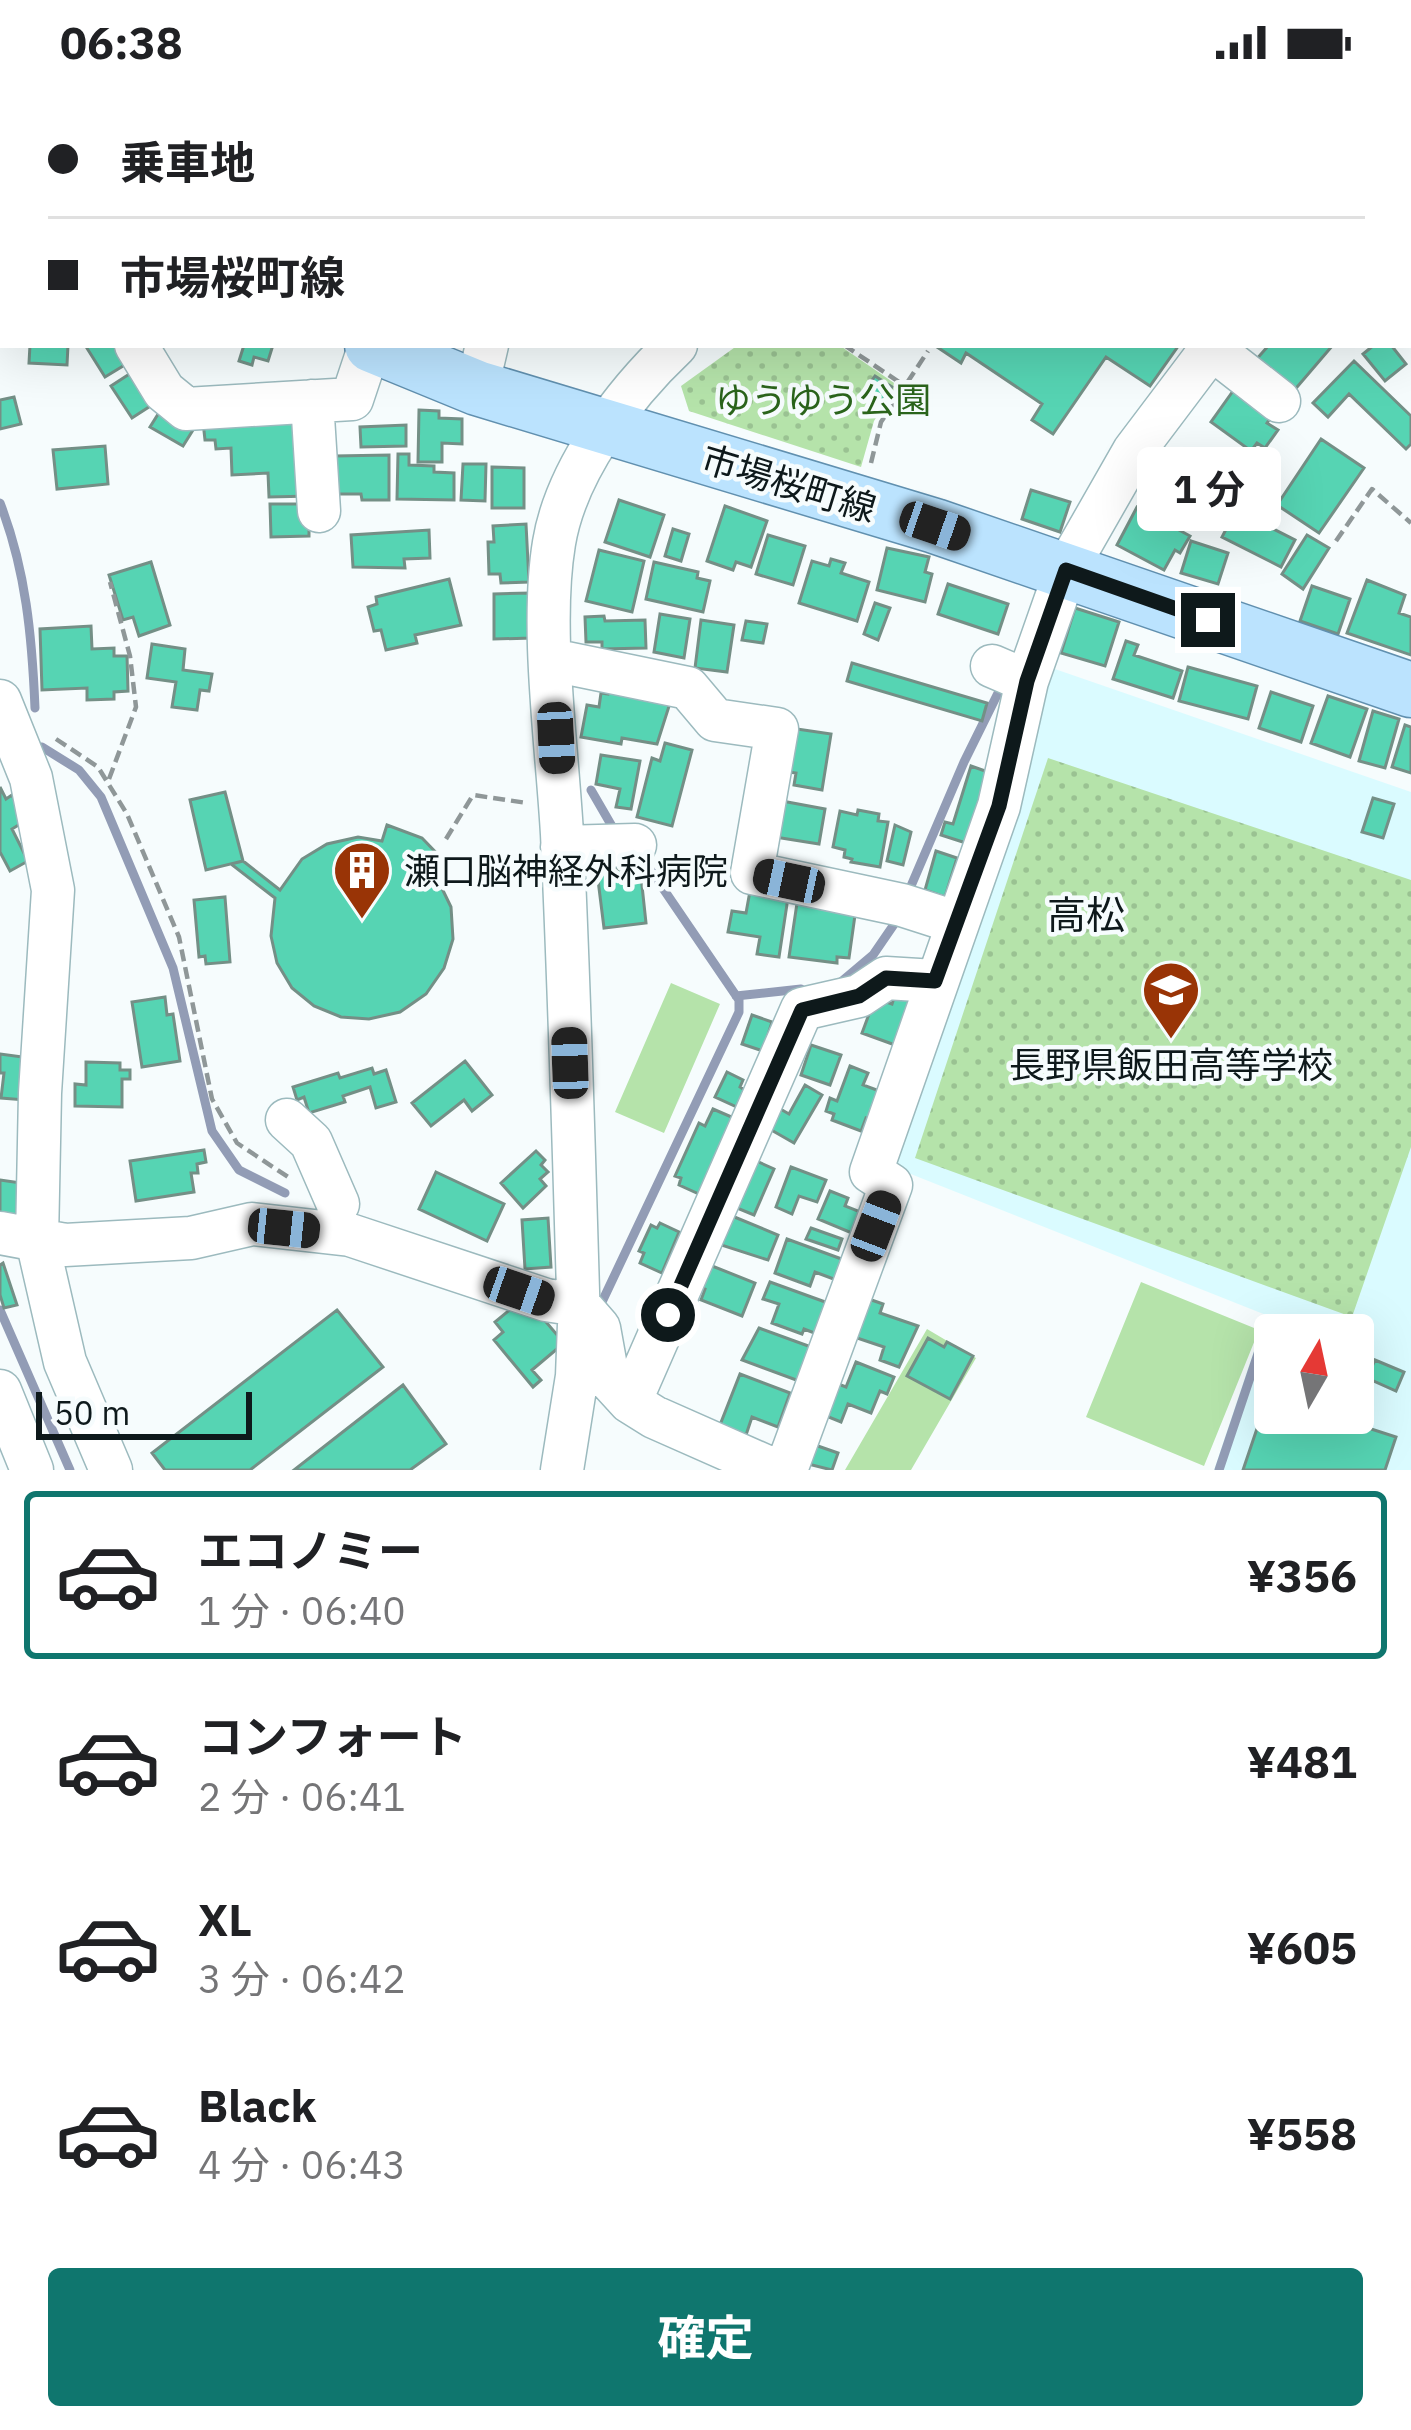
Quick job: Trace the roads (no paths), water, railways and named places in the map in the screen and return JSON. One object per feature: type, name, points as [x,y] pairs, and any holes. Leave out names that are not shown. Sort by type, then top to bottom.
[{"type":"main road","name":"市場桜町線","points":[[386,348],[482,367],[608,428],[935,526],[1411,690]]},
{"type":"street","points":[[138,348],[164,391],[186,409],[352,399],[370,348]]},
{"type":"street","points":[[562,1470],[577,1376],[579,1305],[552,660],[554,541],[571,492],[608,428],[648,371],[673,348]]},
{"type":"street","points":[[786,1470],[892,1185],[871,1172],[999,806],[1010,674],[1135,451],[1211,348]]},
{"type":"street","points":[[1213,348],[1279,401]]},
{"type":"street","points":[[312,401],[319,511]]},
{"type":"street","points":[[552,660],[688,688],[715,719],[776,729],[752,873],[902,905],[956,922]]},
{"type":"street","points":[[2,717],[32,778],[53,890],[40,1094],[19,1236],[111,1470]]},
{"type":"street","points":[[562,847],[635,844]]},
{"type":"street","points":[[630,1402],[802,1010],[859,996],[886,978],[935,981]]},
{"type":"street","points":[[287,1120],[311,1142],[338,1204]]},
{"type":"street","points":[[19,1236],[65,1246],[191,1238],[252,1224],[350,1234],[546,1300],[579,1305],[599,1328],[608,1378],[630,1402],[775,1470]]},
{"type":"street","points":[[0,1391],[32,1470]]},
{"type":"waterway","points":[[0,503],[26,604],[35,708]]},
{"type":"waterway","points":[[908,893],[1001,687]]},
{"type":"waterway","points":[[42,747],[79,770],[101,797],[173,968],[212,1131],[239,1170],[285,1193]]},
{"type":"waterway","points":[[591,790],[613,828]]},
{"type":"waterway","points":[[601,1304],[739,1012],[739,1000],[645,862]]},
{"type":"waterway","points":[[841,982],[873,955],[897,920]]},
{"type":"waterway","points":[[736,996],[801,989]]},
{"type":"waterway","points":[[0,1310],[70,1470]]},
{"type":"waterway","points":[[1219,1470],[1254,1366]]},
{"type":"place","name":"瀬口脳神経外科病院","points":[[362,921]]},
{"type":"place","name":"長野県飯田高等学校","points":[[1171,1041]]},
{"type":"district","name":"高松","points":[[1086,914]]},
{"type":"park label","name":"ゆうゆう公園","points":[[823,399]]}]
